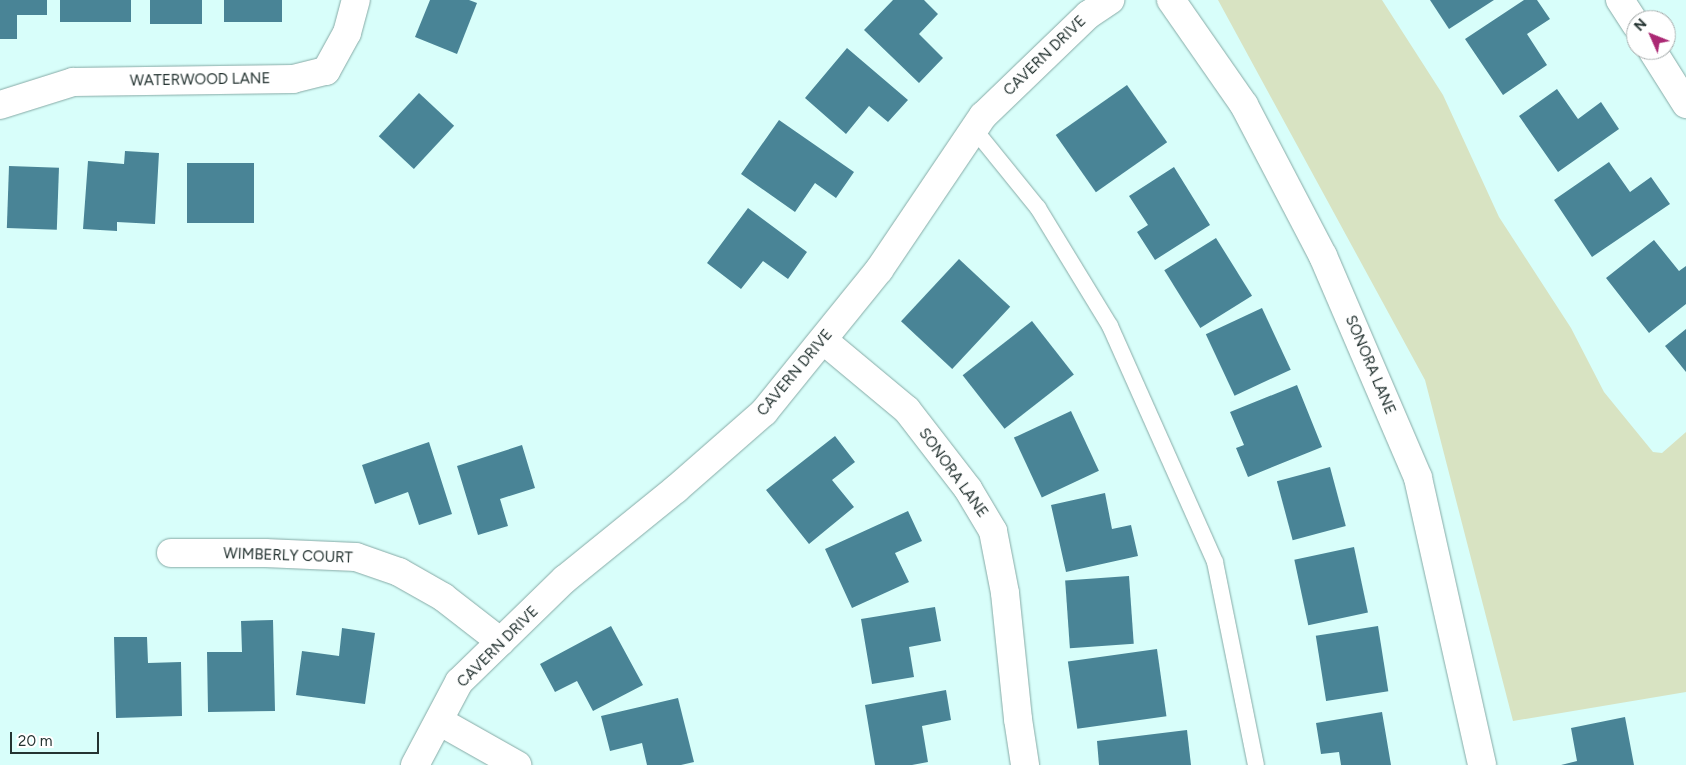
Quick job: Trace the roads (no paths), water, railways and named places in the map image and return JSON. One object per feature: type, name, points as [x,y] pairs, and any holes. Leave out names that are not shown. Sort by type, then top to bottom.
[{"type":"street","name":"WATERWOOD LANE","points":[[0,105],[73,82],[293,79],[326,70],[346,33],[356,0]]},
{"type":"street","name":"CAVERN DRIVE","points":[[416,765],[459,682],[565,579],[676,489],[764,412],[880,270],[983,116],[1081,22],[1110,0]]},
{"type":"street","name":"SONORA LANE","points":[[1171,0],[1244,105],[1323,256],[1418,478],[1482,765]]},
{"type":"street","points":[[1658,60],[1686,104]]},
{"type":"street","name":"SONORA LANE","points":[[823,340],[907,410],[968,489],[993,531],[1005,594],[1018,719],[1025,765]]},
{"type":"street","name":"WIMBERLY COURT","points":[[171,553],[265,553],[356,557],[399,572],[443,596],[501,642]]},
{"type":"street","points":[[439,721],[517,765]]},
{"type":"lane","points":[[974,129],[1038,208],[1110,326],[1215,562],[1256,765]]}]
